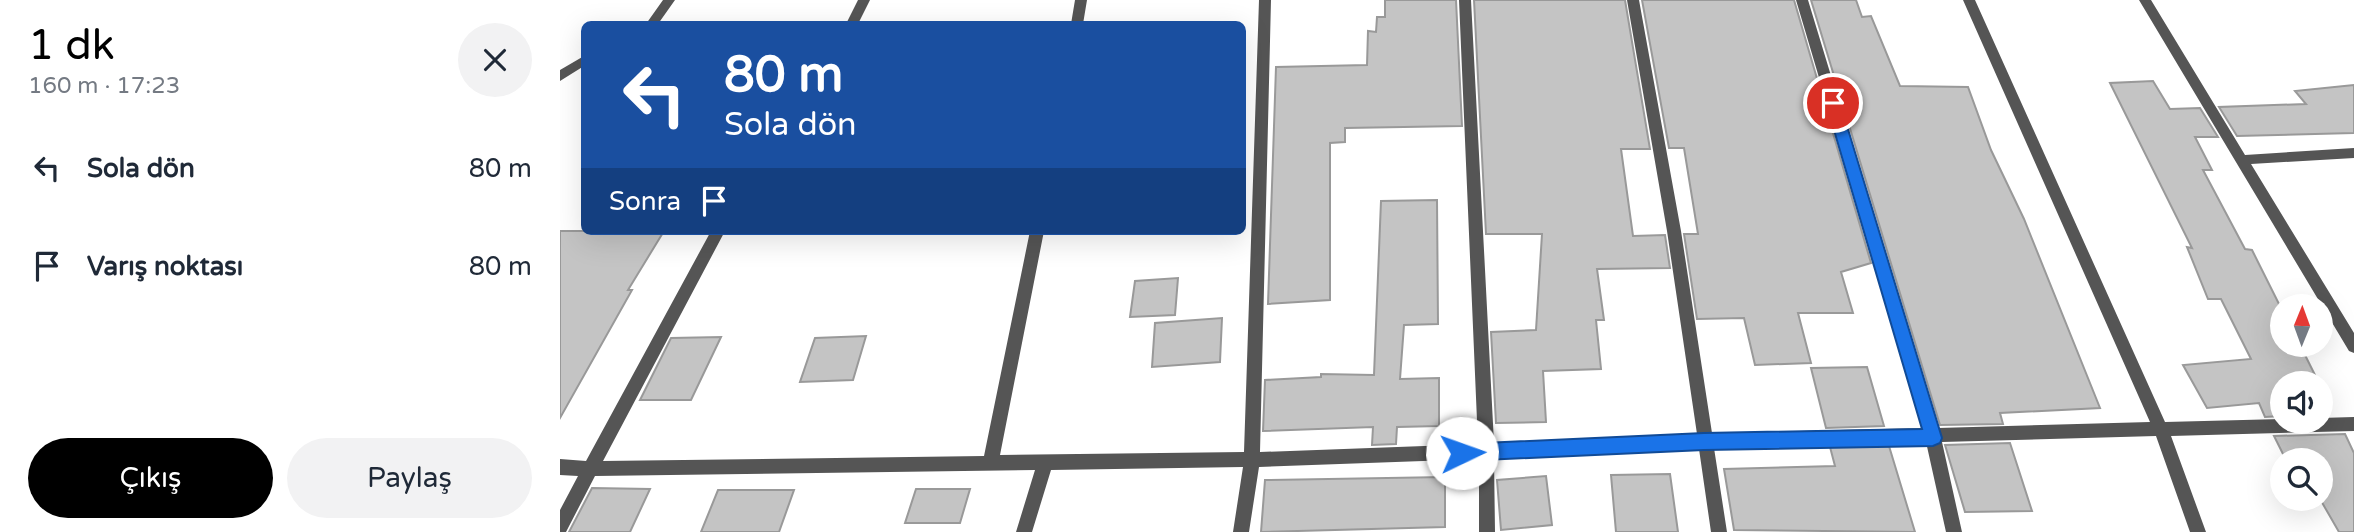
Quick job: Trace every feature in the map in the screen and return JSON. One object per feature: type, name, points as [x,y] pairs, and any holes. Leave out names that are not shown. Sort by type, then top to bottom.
[{"type":"street","points":[[654,21],[669,0]]},
{"type":"street","points":[[854,21],[864,0]]},
{"type":"street","points":[[1078,21],[1081,0]]},
{"type":"street","points":[[1241,532],[1252,460],[1265,0]]},
{"type":"street","points":[[1465,0],[1486,452],[1487,532]]},
{"type":"street","points":[[1633,0],[1674,231],[1719,532]]},
{"type":"street","points":[[1802,0],[1933,438],[1954,532]]},
{"type":"street","points":[[1969,0],[2161,430],[2198,532]]},
{"type":"street","points":[[2145,0],[2354,346]]},
{"type":"street","points":[[560,76],[581,62]]},
{"type":"street","points":[[2240,160],[2354,153]]},
{"type":"street","points":[[560,526],[716,235]]},
{"type":"street","points":[[990,464],[1036,235]]},
{"type":"street","points":[[560,467],[590,470],[1252,460],[1704,441],[1933,438],[2354,424]]},
{"type":"street","points":[[1024,532],[1045,463]]},
{"type":"building","points":[[1385,0],[1456,0],[1462,126],[1345,128],[1345,142],[1330,143],[1330,300],[1268,304],[1276,67],[1367,65],[1368,31],[1376,32],[1377,17],[1385,17]]},
{"type":"building","points":[[1474,0],[1625,0],[1650,149],[1621,149],[1633,236],[1665,235],[1670,268],[1597,269],[1604,320],[1596,320],[1601,369],[1543,371],[1546,422],[1496,423],[1491,332],[1536,330],[1542,234],[1486,234]]},
{"type":"building","points":[[1642,0],[1794,0],[1871,263],[1841,272],[1853,313],[1798,313],[1811,363],[1755,365],[1744,318],[1697,319],[1684,234],[1698,234],[1684,148],[1669,148]]},
{"type":"building","points":[[1811,0],[1856,0],[1862,17],[1871,16],[1900,86],[1968,87],[1991,150],[2024,219],[2100,408],[2000,413],[2003,424],[1940,425]]},
{"type":"building","points":[[2153,81],[2170,109],[2200,108],[2218,137],[2195,137],[2212,170],[2203,170],[2245,249],[2252,250],[2274,294],[2270,294],[2270,357],[2306,357],[2313,371],[2270,371],[2270,417],[2265,417],[2259,403],[2207,408],[2183,365],[2251,359],[2221,299],[2208,299],[2187,247],[2192,248],[2110,83]]},
{"type":"building","points":[[2354,85],[2354,133],[2237,136],[2219,107],[2306,104],[2295,91]]},
{"type":"building","points":[[1437,200],[1438,324],[1404,325],[1400,379],[1439,378],[1439,426],[1397,427],[1396,444],[1372,445],[1373,427],[1263,431],[1265,380],[1321,377],[1321,374],[1374,375],[1381,201]]},
{"type":"building","points":[[560,231],[581,231],[581,235],[662,235],[628,290],[632,290],[560,418]]},
{"type":"building","points":[[1178,278],[1175,315],[1130,317],[1135,281]]},
{"type":"building","points":[[1222,318],[1220,362],[1152,367],[1155,323]]},
{"type":"building","points":[[866,336],[853,380],[800,382],[815,338]]},
{"type":"building","points":[[721,337],[691,400],[640,400],[671,338]]},
{"type":"building","points":[[1867,367],[1884,426],[1826,428],[1811,368]]},
{"type":"building","points":[[2345,434],[2354,453],[2354,532],[2339,532],[2327,511],[2333,511],[2333,448],[2280,448],[2274,436]]},
{"type":"building","points":[[2010,443],[2032,511],[1965,512],[1945,445]]},
{"type":"building","points":[[1889,446],[1915,532],[1734,530],[1724,469],[1835,466],[1830,447]]},
{"type":"building","points":[[1670,474],[1678,532],[1616,532],[1611,475]]},
{"type":"building","points":[[1546,476],[1552,525],[1501,530],[1497,480]]},
{"type":"building","points":[[1445,477],[1445,527],[1261,532],[1265,480]]},
{"type":"building","points":[[592,488],[650,489],[630,532],[569,532]]},
{"type":"building","points":[[916,489],[970,489],[960,523],[905,523]]},
{"type":"building","points":[[718,490],[794,490],[779,532],[701,532]]},
{"type":"route","points":[[1462,453],[1704,441],[1933,438],[1833,103]]}]
